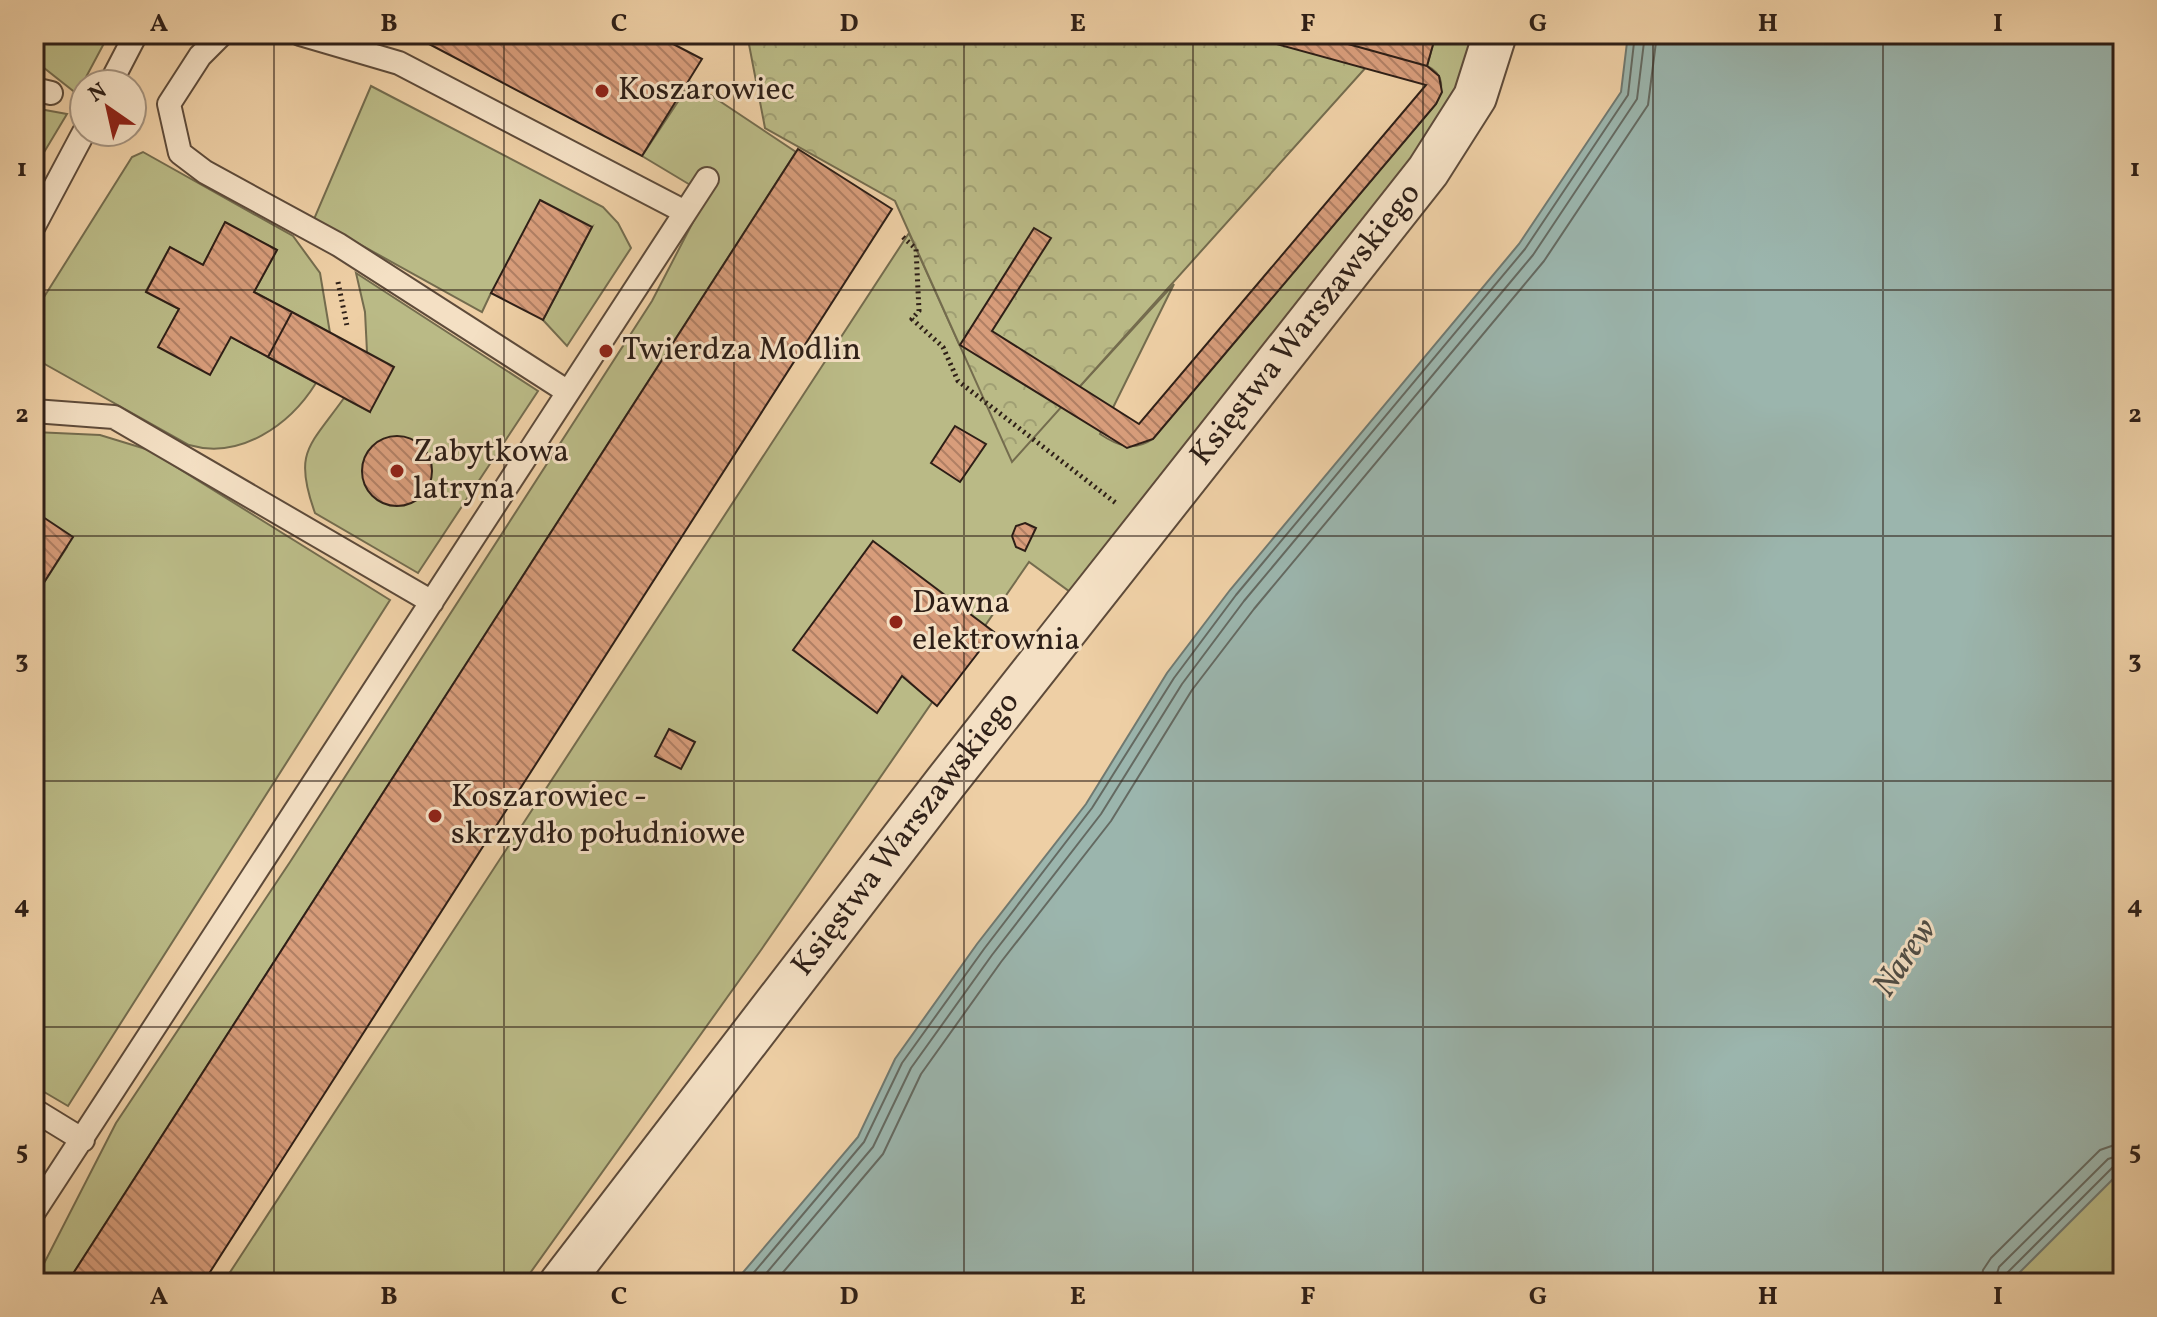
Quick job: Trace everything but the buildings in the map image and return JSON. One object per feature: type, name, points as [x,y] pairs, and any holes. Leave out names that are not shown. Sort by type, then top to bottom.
[{"type":"street","name":"Księstwa Warszawskiego","points":[[561,1283],[1146,527],[1428,171],[1475,97],[1495,34]]},
{"type":"lane","points":[[118,68],[136,34]]},
{"type":"lane","points":[[222,34],[200,56],[169,104],[180,153],[205,172],[339,245],[568,392]]},
{"type":"lane","points":[[300,34],[399,63],[685,212]]},
{"type":"lane","points":[[34,226],[75,148]]},
{"type":"lane","points":[[34,1212],[707,179]]},
{"type":"lane","points":[[34,411],[114,417],[432,602]]},
{"type":"lane","points":[[34,1110],[83,1140]]},
{"type":"path","points":[[903,237],[916,249],[919,311],[912,319],[943,347],[958,381],[1146,527]]},
{"type":"green space","points":[[34,34],[109,34],[91,68],[68,68],[68,87],[34,60]]},
{"type":"green space","points":[[747,34],[1266,34],[1369,64],[1012,462],[895,201],[765,128]]},
{"type":"green space","points":[[1436,34],[1476,34],[1471,55],[1441,122],[1073,594],[1029,562],[761,950],[523,1283],[223,1283],[909,233],[959,344],[1060,408],[1174,284],[1100,434],[1126,446],[1146,443],[1153,439],[1436,104],[1441,82],[1437,73],[1427,66]]},
{"type":"green space","points":[[691,82],[796,152],[67,1283],[34,1283],[116,1123],[290,862],[652,301],[707,195],[642,156]]},
{"type":"green space","points":[[371,86],[603,207],[618,223],[631,248],[567,346],[543,320],[592,227],[491,293],[482,312],[314,219]]},
{"type":"green space","points":[[34,108],[67,114],[34,169]]},
{"type":"green space","points":[[143,152],[293,236],[320,273],[330,333],[254,292],[277,250],[225,223],[203,265],[170,247],[146,291],[179,309],[159,347],[231,337],[316,383],[278,425],[245,443],[227,448],[189,445],[34,358],[34,317],[44,297],[132,157]]},
{"type":"green space","points":[[356,273],[538,391],[418,573],[315,513],[308,493],[305,463],[308,451],[344,398],[370,412],[365,312]]},
{"type":"green space","points":[[34,432],[100,435],[149,450],[390,600],[68,1106],[34,1086],[34,598],[67,547],[34,511]]},
{"type":"green space","points":[[2123,1165],[2123,1283],[2004,1283]]},
{"type":"water","name":"Narew","points":[[1628,34],[2123,34],[2123,1169],[2009,1283],[734,1283],[858,1137],[895,1059],[977,944],[1086,804],[1167,673],[1230,590],[1519,244],[1621,92]]},
{"type":"place","name":"Koszarowiec","points":[[602,91]]},
{"type":"place","name":"Twierdza Modlin","points":[[606,351]]},
{"type":"place","name":"Zabytkowa latryna","points":[[397,471]]},
{"type":"place","name":"Dawna elektrownia","points":[[896,622]]},
{"type":"place","name":"Koszarowiec - skrzydło południowe","points":[[435,816]]}]
